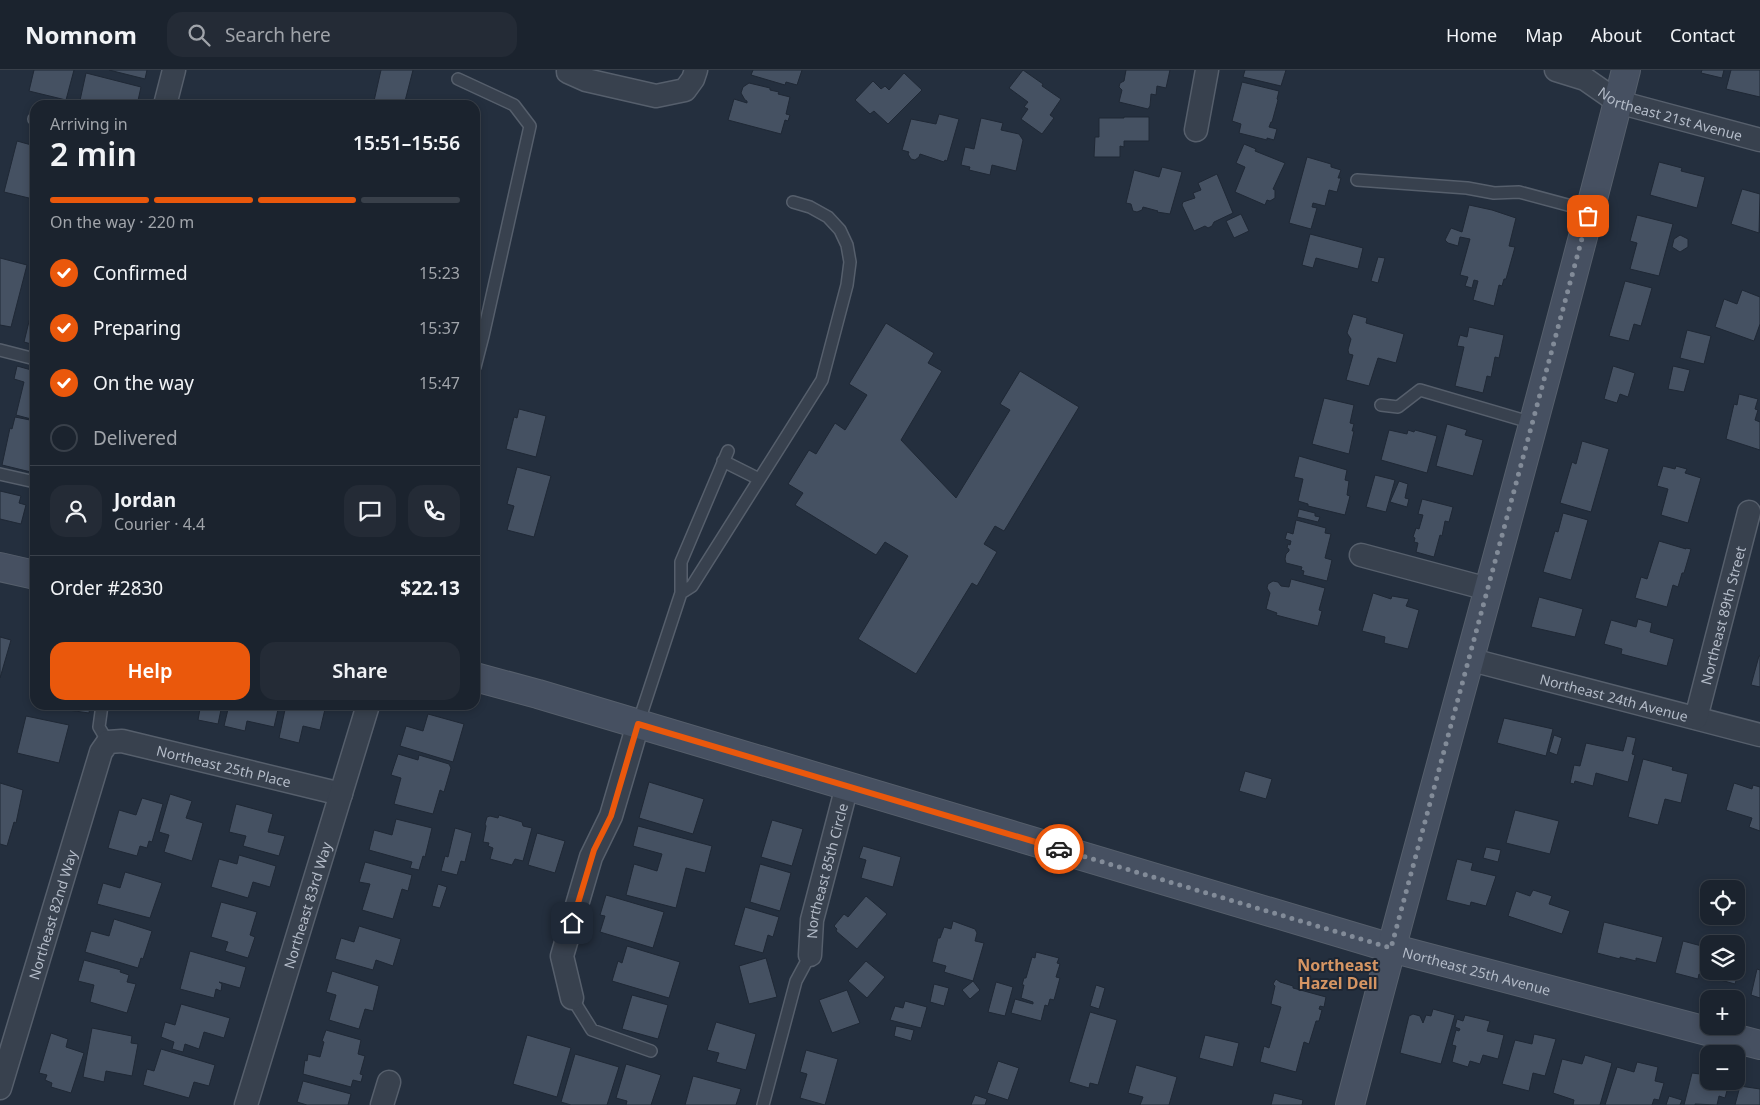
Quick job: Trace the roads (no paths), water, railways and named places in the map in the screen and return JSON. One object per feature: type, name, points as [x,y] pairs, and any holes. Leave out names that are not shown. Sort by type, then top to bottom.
[{"type":"street","points":[[166,100],[174,70]]},
{"type":"street","points":[[568,70],[568,72],[586,80],[656,96],[685,90],[694,75]]},
{"type":"street","points":[[1196,130],[1207,70]]},
{"type":"street","name":"Northeast 21st Avenue","points":[[1556,70],[1585,80],[1618,102],[1760,140]]},
{"type":"street","points":[[1350,1105],[1468,659],[1534,423],[1626,70]]},
{"type":"street","name":"Northeast 89th Street","points":[[1696,718],[1749,512]]},
{"type":"street","points":[[1361,555],[1488,589]]},
{"type":"street","points":[[0,567],[30,574]]},
{"type":"street","name":"Northeast 24th Avenue","points":[[1468,659],[1760,735]]},
{"type":"street","name":"Northeast 25th Avenue","points":[[480,678],[1391,948],[1760,1045]]},
{"type":"street","name":"Northeast 83rd Way","points":[[246,1105],[366,710]]},
{"type":"street","points":[[572,998],[562,956],[591,857],[611,816],[638,724]]},
{"type":"street","name":"Northeast 25th Place","points":[[108,742],[122,741],[341,794]]},
{"type":"street","name":"Northeast 82nd Way","points":[[1,1079],[101,752],[108,742]]},
{"type":"street","name":"Northeast 85th Circle","points":[[810,956],[812,920],[847,786]]},
{"type":"street","points":[[382,1105],[389,1082]]},
{"type":"lane","points":[[458,79],[514,105],[530,126],[480,347]]},
{"type":"lane","points":[[1357,180],[1467,188],[1494,193],[1519,192],[1590,210]]},
{"type":"lane","points":[[681,593],[692,586],[822,380],[847,285],[850,262],[840,230],[828,217],[793,202]]},
{"type":"lane","points":[[0,350],[30,357]]},
{"type":"lane","points":[[1381,405],[1398,407],[1420,390],[1534,423]]},
{"type":"lane","points":[[638,724],[681,593],[681,562],[725,456],[759,479]]},
{"type":"lane","points":[[0,474],[30,481]]},
{"type":"lane","points":[[101,710],[99,727],[108,742]]},
{"type":"lane","points":[[763,1105],[796,981],[810,956]]},
{"type":"lane","points":[[572,998],[592,1030],[651,1051]]},
{"type":"district","name":"Northeast Hazel Dell","points":[[1338,974]]}]
